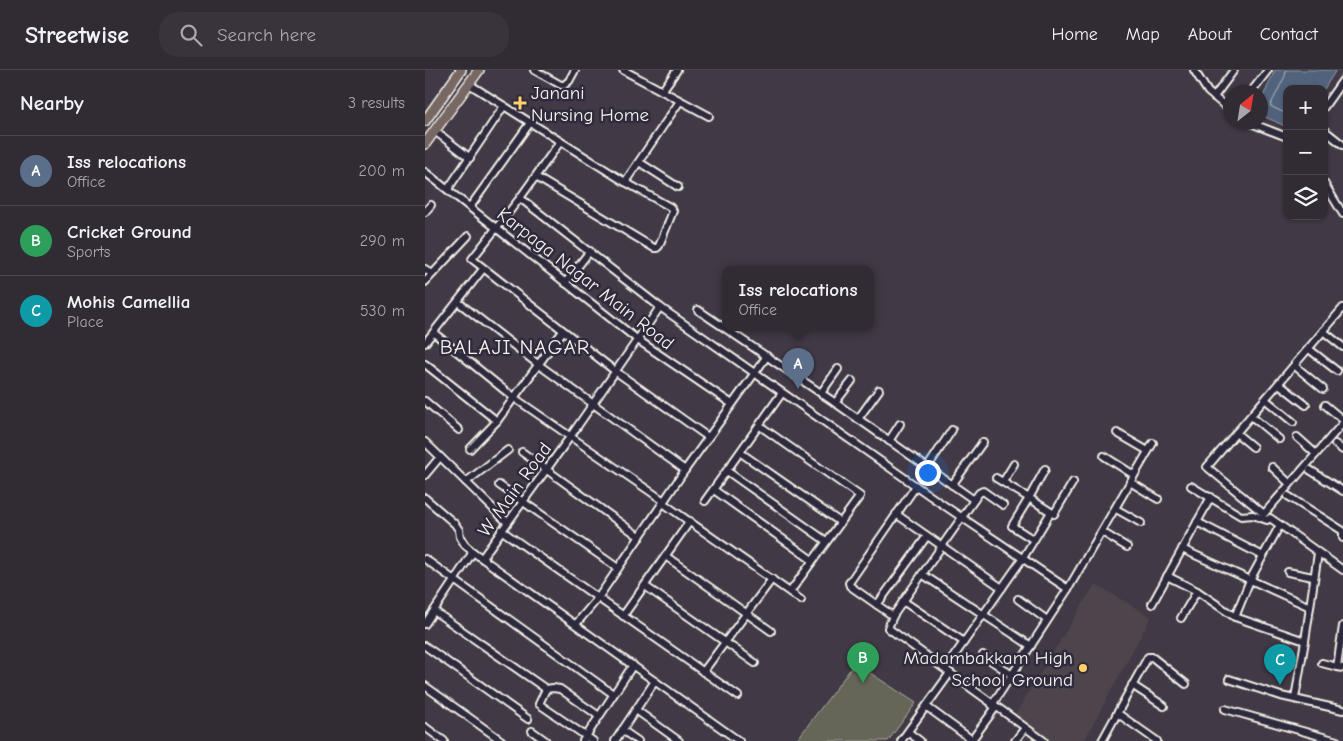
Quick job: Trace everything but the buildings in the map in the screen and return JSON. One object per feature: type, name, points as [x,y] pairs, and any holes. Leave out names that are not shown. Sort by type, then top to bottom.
[{"type":"main road","points":[[425,121],[461,70]]},
{"type":"main road","points":[[425,144],[479,70]]},
{"type":"street","points":[[534,70],[561,86],[564,86],[569,81],[575,70]]},
{"type":"street","points":[[623,70],[709,116]]},
{"type":"street","points":[[662,91],[677,70]]},
{"type":"street","points":[[1194,70],[1214,97],[1223,104]]},
{"type":"street","points":[[1214,97],[1227,73],[1234,70]]},
{"type":"street","points":[[1256,85],[1268,70]]},
{"type":"street","points":[[1328,103],[1341,89],[1343,80]]},
{"type":"street","points":[[469,84],[625,182],[673,209],[657,248],[650,247],[536,177]]},
{"type":"street","points":[[625,182],[679,100]]},
{"type":"street","points":[[448,189],[503,106]]},
{"type":"street","points":[[470,207],[530,123]]},
{"type":"street","points":[[1268,130],[1283,135]]},
{"type":"street","points":[[435,131],[470,158]]},
{"type":"street","points":[[1328,133],[1343,144]]},
{"type":"street","points":[[560,142],[536,177],[471,259],[615,372],[708,437]]},
{"type":"street","points":[[639,162],[678,187]]},
{"type":"street","name":"Karpaga Nagar Main Road","points":[[425,172],[639,340],[732,404]]},
{"type":"street","points":[[1328,190],[1343,214]]},
{"type":"street","points":[[520,198],[660,307],[1068,589]]},
{"type":"street","points":[[425,212],[431,204]]},
{"type":"street","points":[[425,282],[468,236]]},
{"type":"street","points":[[565,283],[590,252]]},
{"type":"street","points":[[425,269],[432,274]]},
{"type":"street","points":[[425,344],[483,269]]},
{"type":"street","points":[[458,302],[539,365],[685,470]]},
{"type":"street","name":"W Main Road","points":[[482,558],[639,340],[660,307]]},
{"type":"street","points":[[1325,405],[1343,421],[1264,514],[1209,470],[1208,465],[1266,400],[1343,308]]},
{"type":"street","points":[[698,310],[722,326]]},
{"type":"street","points":[[470,449],[497,421],[563,331]]},
{"type":"street","points":[[730,331],[974,500]]},
{"type":"street","points":[[1323,331],[1343,347]]},
{"type":"street","points":[[434,333],[513,397],[801,600]]},
{"type":"street","points":[[1309,349],[1337,371]]},
{"type":"street","points":[[576,624],[598,598],[708,437],[767,356]]},
{"type":"street","points":[[794,374],[806,358]]},
{"type":"street","points":[[425,364],[497,421]]},
{"type":"street","points":[[1295,366],[1323,389]]},
{"type":"street","points":[[821,393],[838,369]]},
{"type":"street","points":[[835,403],[852,381]]},
{"type":"street","points":[[1279,384],[1306,405]]},
{"type":"street","points":[[858,419],[879,390]]},
{"type":"street","points":[[705,501],[782,393]]},
{"type":"street","points":[[425,400],[459,430]]},
{"type":"street","points":[[1266,400],[1293,422]]},
{"type":"street","points":[[1251,416],[1279,439]]},
{"type":"street","points":[[889,441],[900,424]]},
{"type":"street","points":[[760,426],[860,496],[789,592]]},
{"type":"street","points":[[927,468],[952,430]]},
{"type":"street","points":[[1117,433],[1148,451]]},
{"type":"street","points":[[1236,433],[1253,447]]},
{"type":"street","points":[[1297,437],[1316,454]]},
{"type":"street","points":[[425,442],[507,522]]},
{"type":"street","points":[[952,485],[983,442]]},
{"type":"street","points":[[927,707],[972,740],[1068,589],[1153,443]]},
{"type":"street","points":[[1335,444],[1343,450]]},
{"type":"street","points":[[465,482],[508,450]]},
{"type":"street","points":[[522,452],[640,537]]},
{"type":"street","points":[[741,452],[840,522]]},
{"type":"street","points":[[1104,456],[1134,475]]},
{"type":"street","points":[[425,475],[440,457]]},
{"type":"street","points":[[1003,482],[1014,464]]},
{"type":"street","points":[[1271,467],[1291,484]]},
{"type":"street","points":[[1034,540],[1012,526],[1045,469]]},
{"type":"street","points":[[1310,470],[1343,491]]},
{"type":"street","points":[[727,471],[826,542]]},
{"type":"street","points":[[996,478],[1055,514]]},
{"type":"street","points":[[901,741],[927,707],[964,642],[1034,540],[1055,514],[1073,482]]},
{"type":"street","points":[[1130,482],[1158,499]]},
{"type":"street","points":[[499,485],[618,568]]},
{"type":"street","points":[[893,616],[850,586],[849,583],[917,486]]},
{"type":"street","points":[[1191,486],[1241,516],[1253,515],[1267,520],[1270,518],[1343,570]]},
{"type":"street","points":[[714,490],[812,560]]},
{"type":"street","points":[[1003,505],[981,491],[903,601],[893,616],[888,630],[1044,741]]},
{"type":"street","points":[[1288,496],[1343,533],[1343,538]]},
{"type":"street","points":[[1151,604],[1211,497]]},
{"type":"street","points":[[425,498],[455,524],[465,545],[473,552],[739,741]]},
{"type":"street","points":[[1116,508],[1141,523]]},
{"type":"street","points":[[896,514],[1002,588]]},
{"type":"street","points":[[623,616],[667,557],[690,521]]},
{"type":"street","points":[[1197,522],[1263,556]]},
{"type":"street","points":[[1235,617],[1250,580],[1280,525]]},
{"type":"street","points":[[501,530],[738,696]]},
{"type":"street","points":[[1102,532],[1127,547]]},
{"type":"street","points":[[877,605],[927,536]]},
{"type":"street","points":[[1182,549],[1310,607]]},
{"type":"street","points":[[425,624],[473,552]]},
{"type":"street","points":[[1295,698],[1318,553]]},
{"type":"street","points":[[667,557],[771,631]]},
{"type":"street","points":[[425,559],[613,694]]},
{"type":"street","points":[[1288,572],[1313,577]]},
{"type":"street","points":[[922,574],[1031,646]]},
{"type":"street","points":[[1167,576],[1197,591],[1235,617],[1305,641]]},
{"type":"street","points":[[703,672],[772,579]]},
{"type":"street","points":[[645,586],[755,663]]},
{"type":"street","points":[[1181,618],[1197,591]]},
{"type":"street","points":[[1018,599],[1047,620]]},
{"type":"street","points":[[903,601],[964,642]]},
{"type":"street","points":[[434,611],[546,689],[560,689],[599,716]]},
{"type":"street","points":[[1323,662],[1340,667],[1343,630]]},
{"type":"street","points":[[425,646],[528,719]]},
{"type":"street","points":[[983,655],[1012,675]]},
{"type":"street","points":[[1102,741],[1146,658],[1152,657],[1186,684]]},
{"type":"street","points":[[584,739],[633,665]]},
{"type":"street","points":[[1229,679],[1262,688],[1281,696],[1343,710]]},
{"type":"street","points":[[615,741],[655,682]]},
{"type":"street","points":[[1131,685],[1164,706]]},
{"type":"street","points":[[425,686],[502,741]]},
{"type":"street","points":[[546,689],[539,704],[584,739],[593,741]]},
{"type":"street","points":[[1225,709],[1337,741]]},
{"type":"street","points":[[636,710],[679,741]]},
{"type":"street","points":[[1117,713],[1157,741]]},
{"type":"street","points":[[425,727],[444,741]]},
{"type":"street","points":[[1015,741],[1025,728]]},
{"type":"street","points":[[622,730],[638,741]]},
{"type":"street","points":[[531,731],[546,741]]},
{"type":"street","points":[[908,732],[920,741]]},
{"type":"shaded area","name":"Madambakkam High School Ground","points":[[1095,584],[1151,617],[1084,741],[1044,741],[1012,719]]},
{"type":"green space","points":[[855,663],[916,703],[888,741],[796,741]]},
{"type":"water","points":[[1275,70],[1336,70],[1327,85],[1283,85],[1283,125],[1268,118],[1268,86]]},
{"type":"place","name":"Janani Nursing Home","points":[[520,103]]},
{"type":"place","name":"Iss relocations","points":[[798,389]]},
{"type":"place","name":"Madambakkam High School Ground","points":[[1083,668]]},
{"type":"place","name":"Cricket Ground","points":[[863,683]]},
{"type":"place","name":"Mohis Camellia","points":[[1280,685]]},
{"type":"district","name":"BALAJI NAGAR","points":[[515,347]]}]
